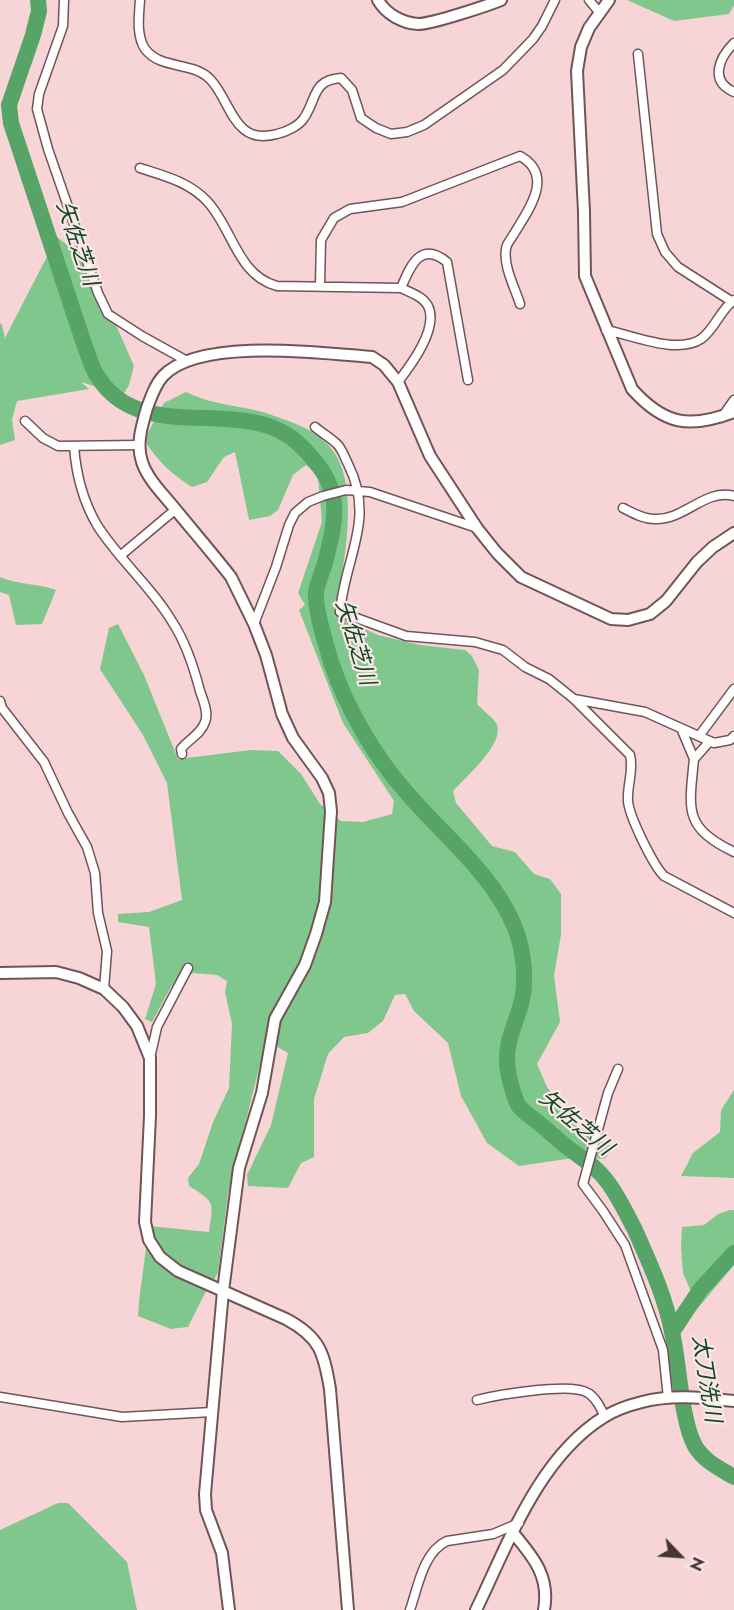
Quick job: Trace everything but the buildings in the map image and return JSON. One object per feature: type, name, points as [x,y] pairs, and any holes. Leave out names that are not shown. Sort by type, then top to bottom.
[{"type":"street","points":[[64,0],[63,26],[39,94],[37,109],[48,149],[98,293],[108,314],[119,323],[187,361]]},
{"type":"street","points":[[140,0],[140,40],[147,51],[167,63],[204,74],[216,87],[235,122],[249,132],[263,136],[278,134],[294,127],[304,119],[320,86],[328,79],[341,78],[352,90],[361,118],[376,128],[392,134],[407,132],[424,125],[503,70],[520,54],[542,26],[555,0]]},
{"type":"street","points":[[378,0],[383,8],[396,18],[420,24],[501,0]]},
{"type":"street","points":[[589,0],[599,12]]},
{"type":"street","points":[[609,0],[599,12],[581,48],[577,71],[585,276],[632,389],[643,402],[669,418],[689,422],[704,423],[734,412]]},
{"type":"street","points":[[734,43],[724,54],[720,64],[720,79],[727,89],[734,92]]},
{"type":"street","points":[[606,330],[673,346],[686,345],[700,339],[732,301],[678,267],[665,252],[657,234],[639,54]]},
{"type":"street","points":[[320,285],[321,240],[334,218],[350,209],[402,202],[520,156],[531,162],[537,173],[538,187],[533,201],[506,248],[506,262],[520,304]]},
{"type":"street","points":[[140,168],[185,184],[207,201],[223,221],[246,266],[266,283],[277,286],[400,288],[419,296],[428,305],[430,317],[425,341],[411,366],[398,382]]},
{"type":"street","points":[[400,288],[413,261],[427,254],[440,256],[447,262],[468,380]]},
{"type":"street","points":[[229,1610],[222,1553],[206,1510],[205,1494],[222,1291],[238,1168],[262,1093],[275,1019],[304,965],[325,902],[331,811],[326,785],[293,738],[282,714],[255,624],[231,577],[153,482],[142,462],[139,446],[152,394],[163,376],[176,366],[207,356],[266,349],[372,357],[384,365],[398,382],[430,456],[496,553],[521,577],[611,619],[628,620],[650,614],[666,601],[697,562],[713,547],[734,533]]},
{"type":"street","points":[[722,417],[734,400]]},
{"type":"street","points":[[25,421],[43,438],[58,446],[97,444],[139,446]]},
{"type":"street","points":[[315,428],[338,445],[359,490],[360,521],[342,592],[340,612],[406,636],[475,642],[502,650],[525,667],[549,679],[574,699],[630,754],[633,765],[628,801],[630,811],[656,867],[664,876],[734,913]]},
{"type":"street","points":[[74,446],[78,475],[89,511],[120,556],[175,624],[196,672],[207,714],[205,722],[181,749],[182,754]]},
{"type":"street","points":[[255,624],[289,525],[295,513],[308,502],[346,490],[359,490],[477,528]]},
{"type":"street","points":[[623,508],[643,517],[665,519],[685,512],[714,496],[722,494],[734,496]]},
{"type":"street","points":[[120,556],[176,510]]},
{"type":"street","points":[[699,736],[734,689]]},
{"type":"street","points":[[574,699],[645,712],[714,743],[730,740],[734,736]]},
{"type":"street","points":[[0,701],[2,708],[44,762],[87,847],[95,873],[98,913],[107,951],[105,989]]},
{"type":"street","points":[[681,728],[694,759],[690,803],[693,820],[710,840],[734,852]]},
{"type":"street","points":[[694,759],[710,741]]},
{"type":"street","points":[[188,968],[157,1027],[150,1058],[151,1097],[145,1222],[149,1240],[160,1257],[178,1271],[302,1327],[316,1340],[325,1360],[330,1389],[348,1610]]},
{"type":"street","points":[[0,973],[56,972],[79,978],[105,989],[123,1007],[137,1026],[150,1058]]},
{"type":"street","points":[[618,1069],[608,1093],[583,1184],[625,1245],[663,1350],[671,1398]]},
{"type":"street","points":[[477,1400],[542,1390],[579,1390],[589,1393],[604,1416]]},
{"type":"street","points":[[0,1397],[122,1417],[212,1412]]},
{"type":"street","points":[[476,1610],[519,1523],[555,1461],[573,1440],[604,1416],[644,1401],[692,1398],[734,1401]]},
{"type":"street","points":[[410,1610],[431,1554],[440,1544],[493,1534],[519,1523]]},
{"type":"street","points":[[513,1534],[530,1552],[544,1581],[546,1592],[544,1610]]},
{"type":"green space","points":[[627,0],[734,0],[734,5],[729,14],[674,21]]},
{"type":"green space","points":[[57,237],[88,261],[134,366],[129,385],[123,395],[81,382],[89,389],[17,401],[12,420],[15,440],[0,445],[0,323],[5,338]]},
{"type":"green space","points":[[186,392],[206,400],[256,410],[292,422],[309,430],[330,447],[340,463],[346,483],[348,505],[348,528],[335,616],[378,635],[420,645],[465,650],[472,656],[479,670],[477,704],[495,722],[498,733],[490,751],[453,791],[456,803],[492,846],[515,852],[534,874],[550,879],[561,894],[561,935],[554,975],[560,1022],[537,1064],[547,1087],[582,1133],[613,1146],[612,1151],[604,1159],[580,1157],[519,1166],[487,1143],[461,1096],[448,1043],[414,1011],[405,994],[395,995],[383,1021],[368,1033],[344,1037],[328,1054],[314,1099],[314,1157],[301,1163],[288,1188],[248,1186],[247,1175],[271,1125],[288,1053],[276,1046],[264,1048],[228,1193],[218,1273],[188,1327],[171,1329],[138,1316],[149,1226],[209,1232],[211,1204],[189,1186],[188,1178],[199,1164],[213,1122],[229,1088],[232,1024],[225,992],[227,981],[217,975],[193,973],[171,987],[152,1022],[145,1019],[156,984],[149,927],[118,922],[118,914],[149,912],[182,900],[167,783],[143,735],[100,669],[109,628],[118,624],[144,675],[178,759],[251,750],[278,751],[301,774],[320,804],[341,821],[363,822],[392,814],[394,801],[343,723],[299,610],[305,605],[298,593],[322,522],[318,476],[306,465],[293,475],[278,510],[270,516],[249,520],[235,452],[224,457],[207,482],[192,487],[165,466],[144,440],[164,403]]},
{"type":"green space","points":[[0,577],[56,590],[42,624],[16,625],[9,595],[0,592]]},
{"type":"green space","points":[[734,1090],[734,1178],[681,1176],[693,1153],[720,1132],[721,1110]]},
{"type":"green space","points":[[734,1210],[734,1265],[698,1308],[683,1273],[682,1227],[704,1225],[718,1214]]},
{"type":"green space","points":[[58,1503],[68,1503],[127,1562],[137,1610],[0,1610],[0,1530]]},
{"type":"waterway","name":"矢佐芝川","points":[[38,0],[39,11],[33,35],[9,105],[11,123],[94,371],[115,397],[139,410],[166,416],[252,422],[278,430],[300,445],[324,473],[334,499],[334,513],[330,544],[316,598],[321,626],[338,680],[353,714],[383,764],[421,809],[482,874],[506,909],[518,936],[524,973],[522,1000],[510,1037],[507,1055],[509,1077],[517,1102],[525,1113],[598,1170],[618,1198],[646,1255],[669,1319],[683,1407],[690,1435],[703,1456],[734,1477]]},
{"type":"waterway","name":"太刀洗川","points":[[672,1332],[700,1290],[734,1253]]}]
